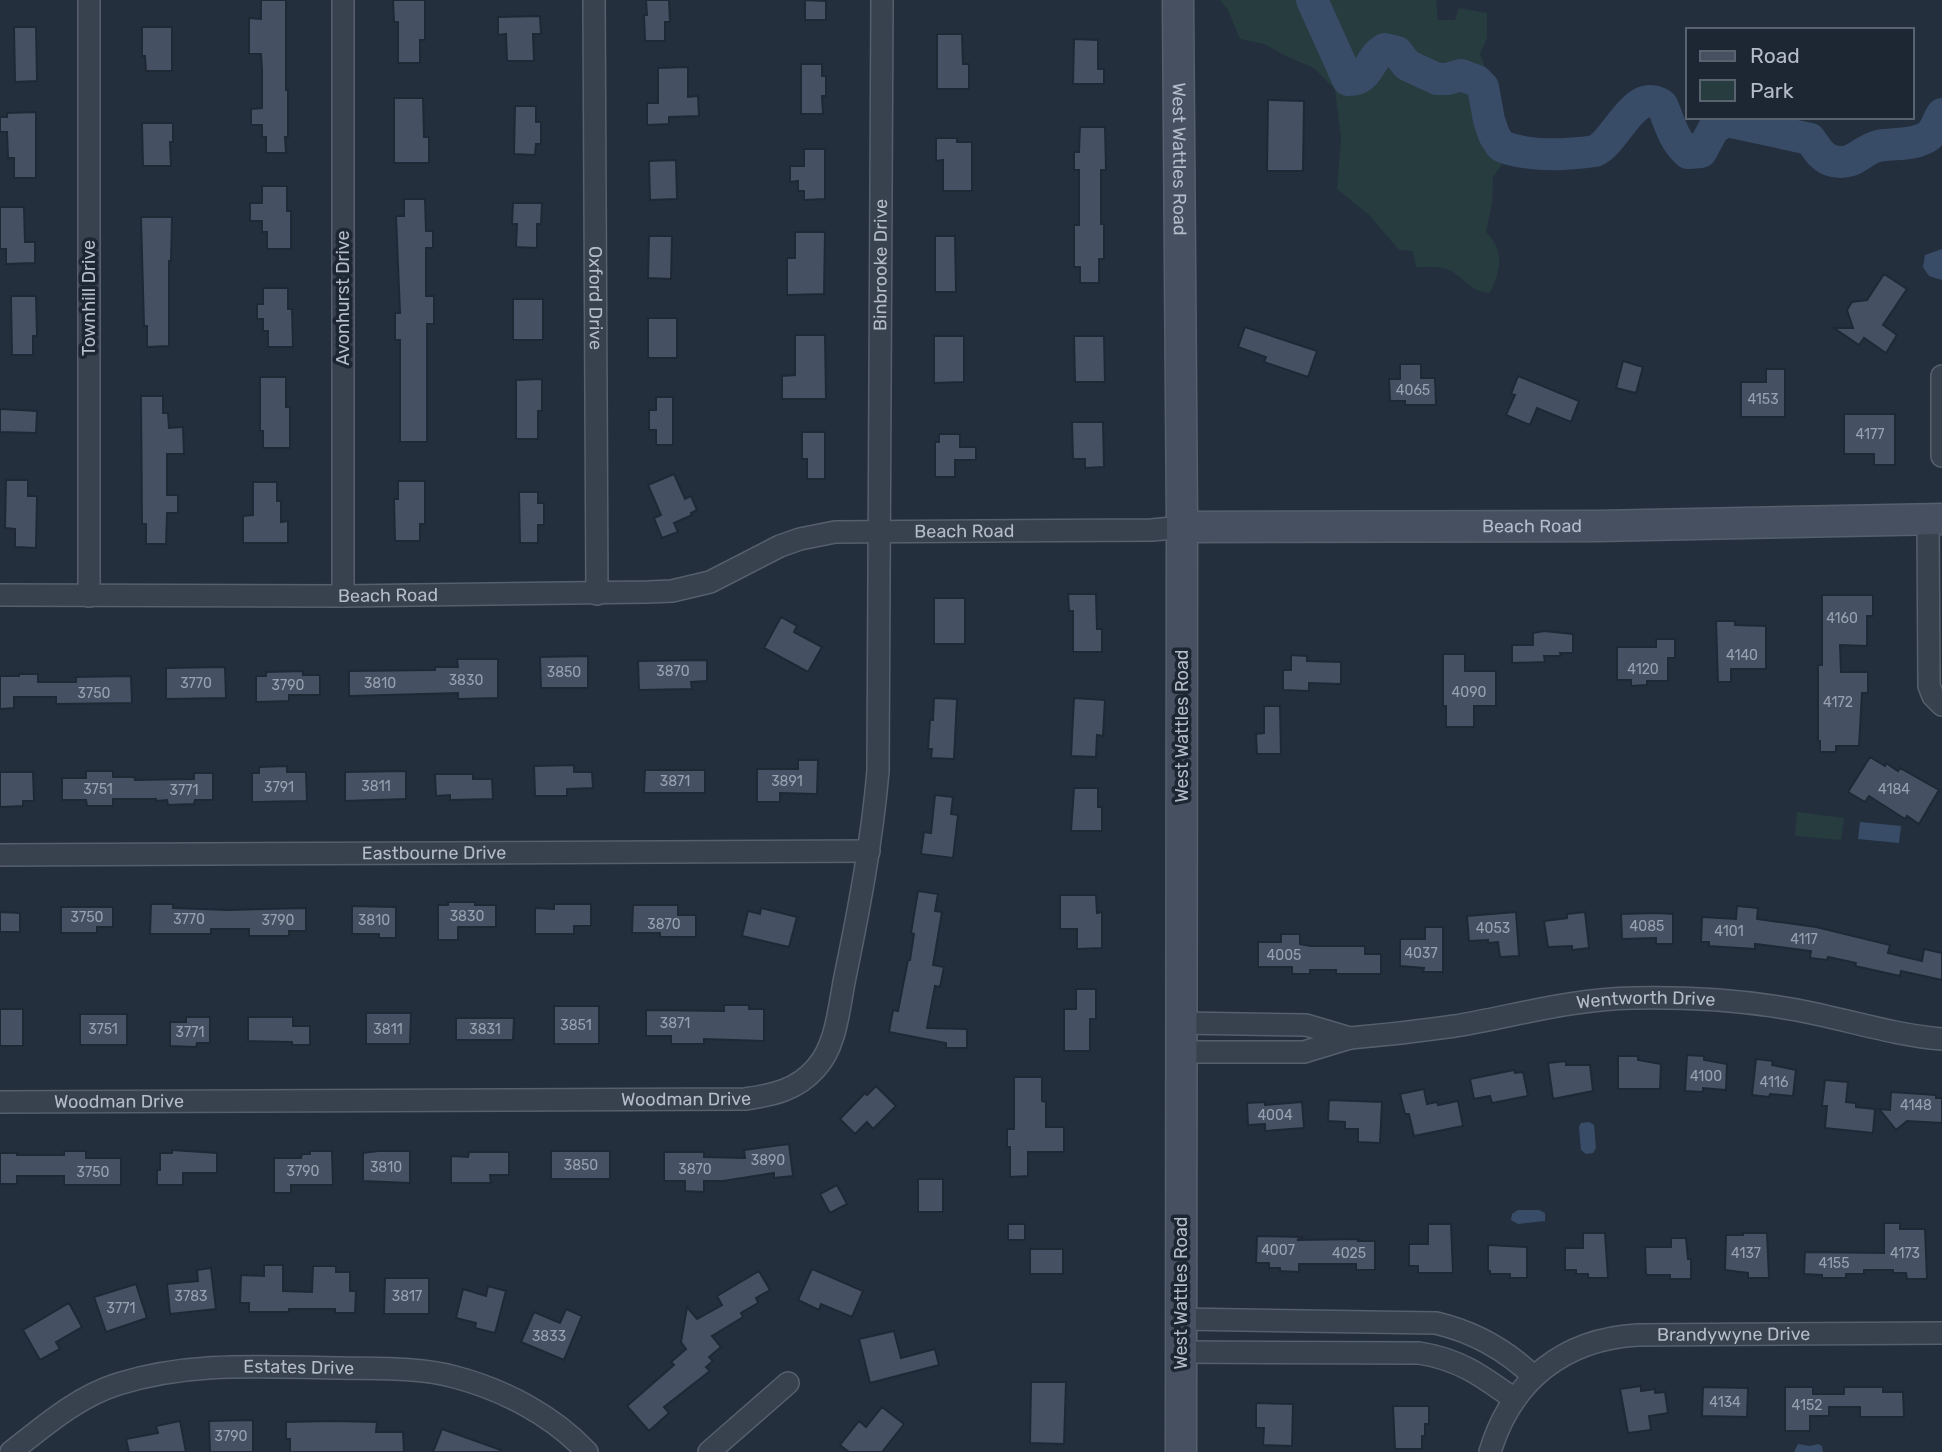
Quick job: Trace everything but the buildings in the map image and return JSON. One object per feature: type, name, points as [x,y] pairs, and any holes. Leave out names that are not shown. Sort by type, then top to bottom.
[{"type":"street","name":"Townhill Drive","points":[[89,0],[89,596]]},
{"type":"street","name":"Avonhurst Drive","points":[[343,0],[343,596]]},
{"type":"street","name":"Oxford Drive","points":[[593,0],[597,594]]},
{"type":"street","name":"Binbrooke Drive","points":[[880,530],[882,0]]},
{"type":"street","name":"West Wattles Road","points":[[1178,0],[1182,527],[1181,1452]]},
{"type":"street","points":[[1942,376],[1942,456]]},
{"type":"street","name":"Beach Road","points":[[0,595],[648,593],[710,582],[780,546],[800,539],[835,532],[880,530],[1152,530],[1216,525],[1598,526],[1935,519]]},
{"type":"street","points":[[1935,519],[1929,686],[1933,696],[1942,705]]},
{"type":"street","name":"Woodman Drive","points":[[0,1102],[745,1099],[787,1090],[809,1075],[828,1050],[869,851],[878,772],[880,530]]},
{"type":"street","name":"Eastbourne Drive","points":[[0,855],[869,851]]},
{"type":"street","name":"Wentworth Drive","points":[[1181,1038],[1306,1025],[1350,1038],[1456,1026],[1555,1006],[1611,999],[1657,998],[1769,1005],[1906,1035],[1942,1040]]},
{"type":"street","points":[[1181,1319],[1436,1323],[1461,1329],[1486,1340],[1520,1363],[1533,1376]]},
{"type":"street","name":"Brandywyne Drive","points":[[1490,1452],[1495,1435],[1514,1399],[1533,1376],[1566,1353],[1597,1340],[1618,1336],[1942,1334]]},
{"type":"street","points":[[1181,1352],[1419,1353],[1443,1356],[1467,1367],[1514,1399]]},
{"type":"street","name":"Estates Drive","points":[[11,1452],[55,1417],[116,1385],[171,1370],[229,1366],[400,1370],[453,1377],[492,1390],[533,1409],[569,1434],[587,1452]]},
{"type":"street","points":[[709,1452],[788,1382]]},
{"type":"green space","points":[[1220,0],[1436,0],[1438,20],[1455,20],[1459,8],[1487,13],[1487,38],[1480,54],[1492,85],[1491,106],[1508,140],[1503,163],[1493,177],[1492,204],[1486,232],[1499,254],[1499,268],[1490,293],[1472,288],[1447,269],[1416,267],[1413,251],[1399,250],[1369,215],[1337,189],[1341,138],[1335,89],[1314,68],[1264,44],[1240,39],[1228,10]]},
{"type":"green space","points":[[1797,812],[1844,818],[1841,840],[1795,836]]},
{"type":"water","points":[[1942,249],[1942,280],[1929,276],[1923,267],[1925,255]]},
{"type":"water","points":[[1860,822],[1901,826],[1899,843],[1858,839]]},
{"type":"water","points":[[1589,1122],[1594,1125],[1596,1148],[1593,1153],[1586,1154],[1581,1150],[1579,1127],[1581,1123]]},
{"type":"water","points":[[1518,1210],[1539,1210],[1545,1213],[1545,1221],[1518,1224],[1511,1220],[1512,1214]]},
{"type":"water","points":[[1798,1444],[1818,1444],[1822,1446],[1823,1452],[1794,1452]]},
{"type":"waterway","points":[[1312,0],[1348,80],[1361,77],[1385,49],[1397,52],[1407,65],[1437,79],[1461,75],[1477,81],[1483,87],[1494,135],[1501,146],[1512,150],[1560,154],[1595,151],[1611,137],[1634,109],[1652,101],[1662,105],[1675,137],[1688,153],[1701,152],[1714,128],[1727,121],[1810,139],[1825,158],[1841,162],[1852,160],[1878,146],[1921,140],[1932,132],[1942,114]]}]
